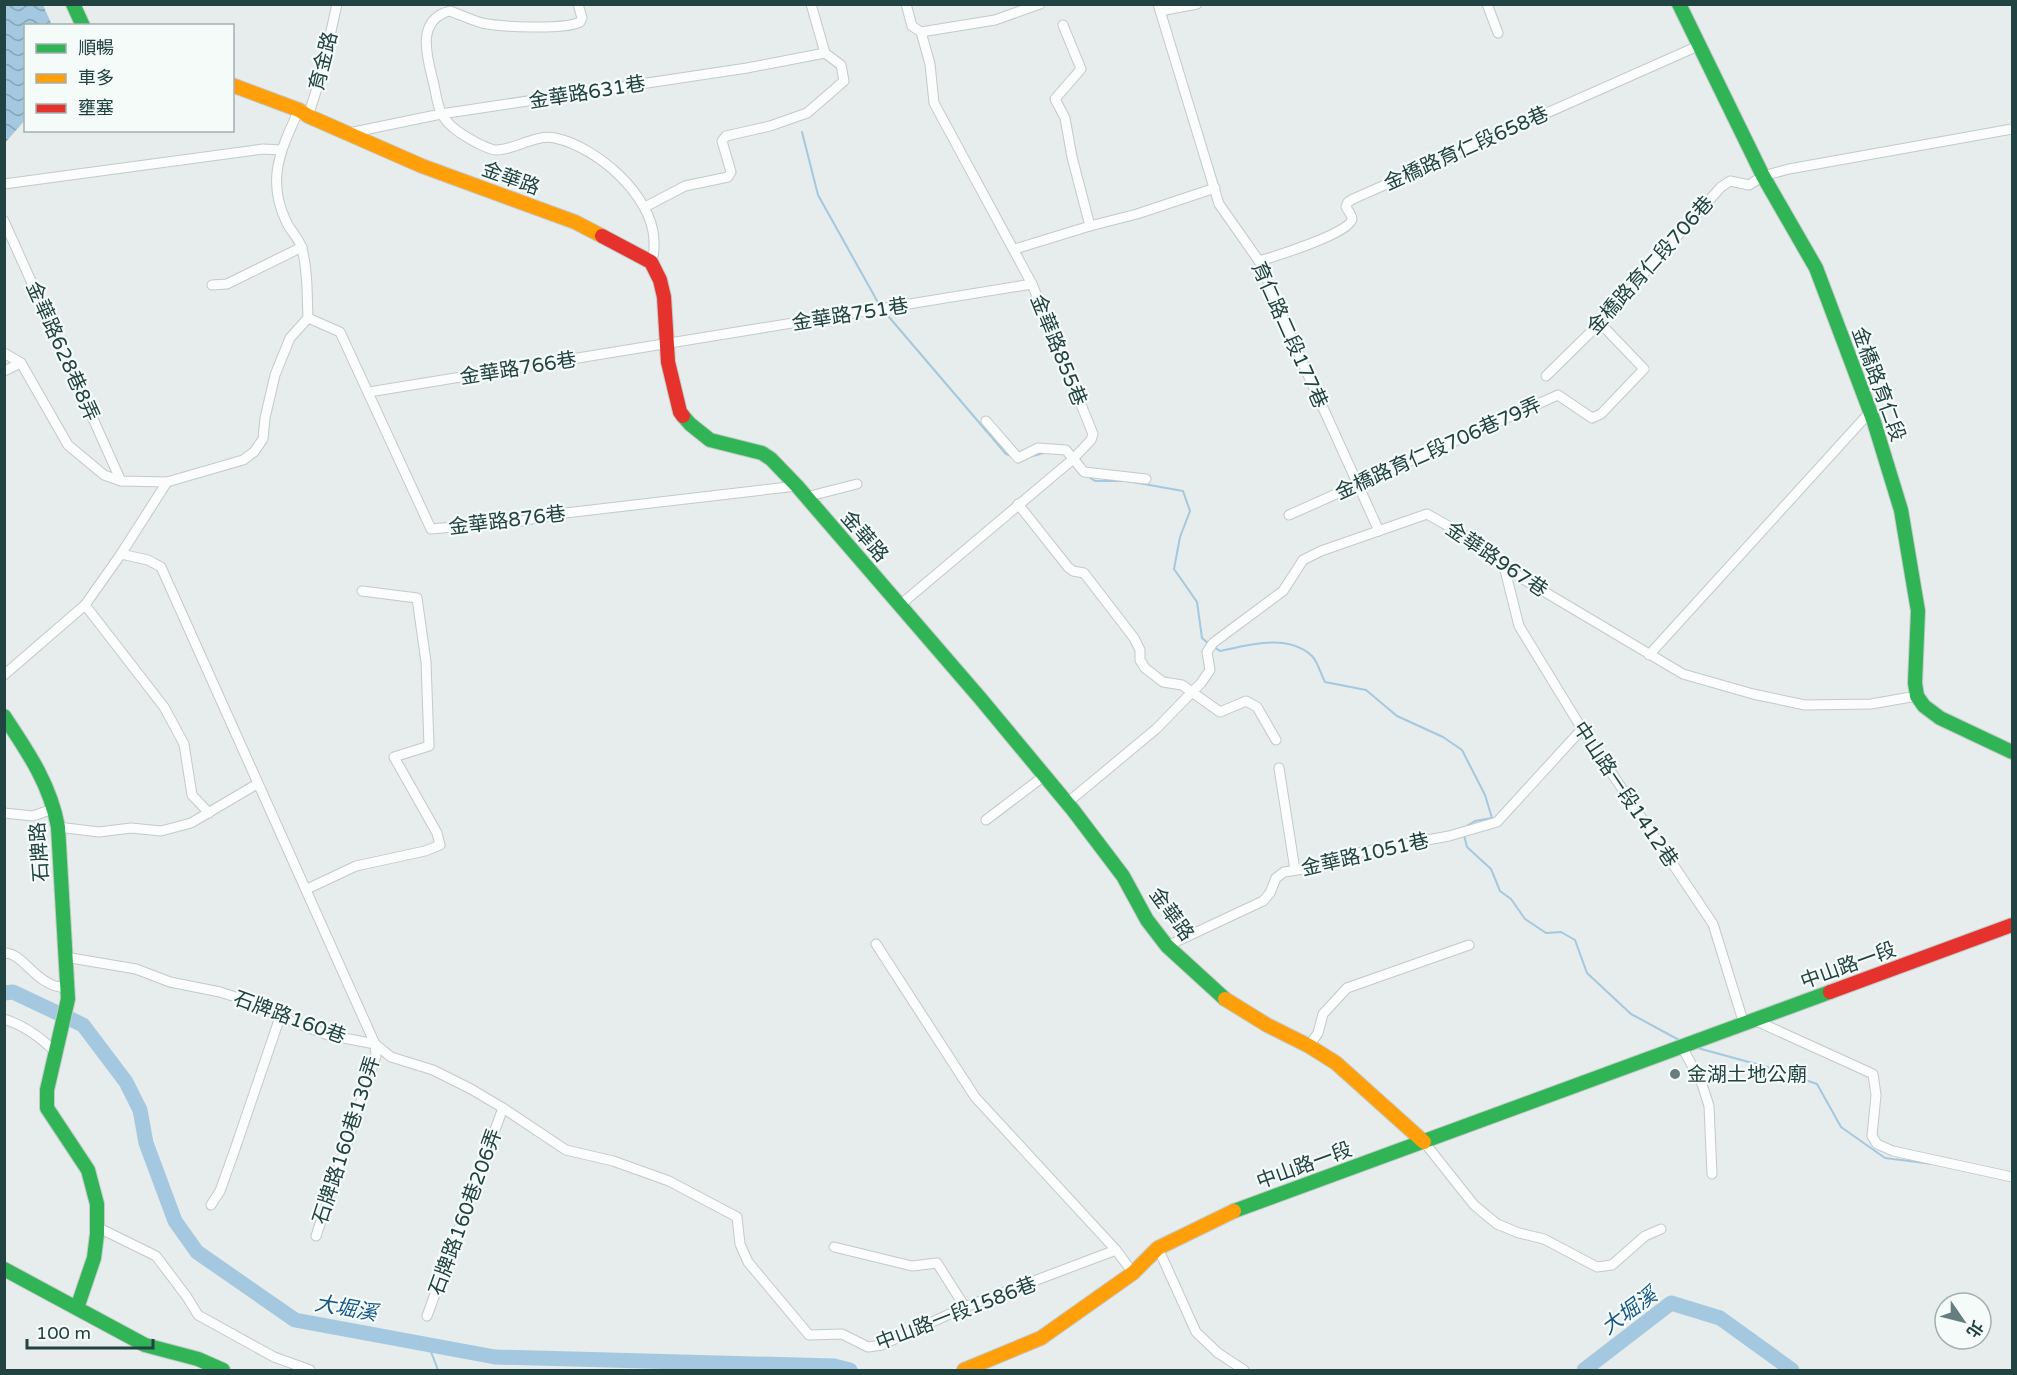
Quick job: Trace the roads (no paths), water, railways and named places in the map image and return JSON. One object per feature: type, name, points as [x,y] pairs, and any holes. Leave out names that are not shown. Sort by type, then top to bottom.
[{"type":"street","points":[[73,4],[82,24]]},
{"type":"street","name":"育金路","points":[[302,247],[286,222],[276,194],[276,167],[281,150],[321,76],[337,4]]},
{"type":"street","points":[[578,4],[582,18],[580,22],[564,26],[499,26],[450,11],[437,18],[428,31],[425,41],[441,114],[458,132],[496,150],[551,137],[583,147],[617,172],[645,207],[653,227],[654,256],[651,262]]},
{"type":"street","points":[[645,207],[685,186],[728,177],[731,172],[722,141],[726,136],[770,126],[807,113],[844,81],[841,65],[825,53],[811,4]]},
{"type":"street","name":"金華路855巷","points":[[900,605],[1070,461],[1091,440],[1093,434],[1032,284],[934,103],[930,64],[921,32],[912,26],[906,4]]},
{"type":"street","points":[[921,32],[995,20],[1040,4]]},
{"type":"street","points":[[1159,8],[1197,4]]},
{"type":"street","points":[[1487,4],[1498,33]]},
{"type":"street","name":"金橋路育仁段","points":[[1679,4],[1763,176],[1816,268],[1870,412],[1900,510],[1918,611],[1915,684],[1917,696]]},
{"type":"street","name":"育仁路二段177巷","points":[[1159,8],[1219,204],[1259,261],[1379,531]]},
{"type":"street","points":[[1063,25],[1080,69],[1055,99],[1065,118],[1072,157],[1090,226]]},
{"type":"street","name":"金橋路育仁段658巷","points":[[1259,261],[1312,243],[1346,227],[1352,222],[1347,207],[1348,202],[1353,199],[1698,46]]},
{"type":"street","name":"金華路631巷","points":[[349,133],[441,114],[747,68],[825,53]]},
{"type":"street","name":"金華路","points":[[234,86],[303,113],[422,166],[575,222],[651,262],[660,280],[664,297],[672,387],[680,412],[690,424],[710,440],[762,453],[771,459],[900,605],[1067,803],[1123,876],[1147,920],[1167,946],[1219,995],[1267,1025],[1309,1046],[1336,1063],[1424,1142]]},
{"type":"street","name":"金橋路育仁段706巷","points":[[1546,376],[1600,323],[1721,187],[1730,182],[1749,185],[1763,176],[1789,169],[2013,129]]},
{"type":"street","points":[[4,184],[263,149],[281,150]]},
{"type":"street","points":[[1015,249],[1137,214],[1215,188]]},
{"type":"street","name":"金華路628巷8弄","points":[[4,220],[121,481]]},
{"type":"street","points":[[4,352],[21,363],[68,445],[104,475],[121,481],[167,482],[243,460],[254,452],[263,439],[265,418],[275,375],[290,338],[308,318],[302,247],[227,284],[212,285]]},
{"type":"street","name":"金華路751巷","points":[[667,344],[1032,284]]},
{"type":"street","name":"金華路876巷","points":[[308,318],[340,332],[431,529],[521,521],[557,514],[801,492]]},
{"type":"street","name":"金橋路育仁段706巷79弄","points":[[1289,515],[1558,395],[1592,418],[1601,414],[1644,369],[1600,323]]},
{"type":"street","name":"金華路766巷","points":[[369,392],[667,344]]},
{"type":"street","points":[[4,371],[21,363]]},
{"type":"street","points":[[1649,655],[1870,412]]},
{"type":"street","points":[[986,421],[1018,458],[1038,448],[1066,450],[1070,461],[1084,472],[1146,479]]},
{"type":"street","points":[[4,675],[85,605],[167,482]]},
{"type":"street","points":[[801,492],[857,484]]},
{"type":"street","points":[[1018,504],[1068,567],[1072,571],[1084,573],[1099,591],[1134,638],[1140,650],[1140,660],[1145,668],[1163,682],[1182,685],[1220,712],[1246,701],[1257,707],[1276,740]]},
{"type":"street","name":"金華路967巷","points":[[1067,803],[1156,729],[1201,683],[1210,669],[1207,652],[1213,643],[1274,599],[1287,586],[1303,560],[1321,551],[1427,514],[1482,545],[1504,566],[1683,674],[1754,694],[1805,705],[1871,704],[1917,696]]},
{"type":"street","points":[[121,554],[148,560],[161,567],[375,1044]]},
{"type":"street","name":"中山路一段1412巷","points":[[1504,566],[1519,626],[1582,729],[1713,924],[1749,1022]]},
{"type":"street","points":[[307,889],[356,866],[425,851],[440,845],[437,833],[394,757],[429,746],[426,662],[417,598],[362,591]]},
{"type":"street","points":[[85,605],[164,707],[184,744],[192,795],[209,813]]},
{"type":"street","points":[[1917,696],[1924,706],[1940,718],[2013,752]]},
{"type":"street","name":"石牌路","points":[[4,716],[44,776],[55,808],[58,827],[67,994],[56,1053]]},
{"type":"street","name":"金華路1051巷","points":[[1167,946],[1263,901],[1276,878],[1284,872],[1324,866],[1341,856],[1449,836],[1497,822],[1582,729]]},
{"type":"street","points":[[1278,768],[1295,870]]},
{"type":"street","points":[[986,820],[1044,776]]},
{"type":"street","points":[[58,827],[99,832],[131,828],[161,831],[191,823],[257,784]]},
{"type":"street","points":[[4,813],[33,816],[55,808]]},
{"type":"street","name":"中山路一段","points":[[964,1371],[1041,1338],[1132,1273],[1158,1248],[1236,1210],[2013,925]]},
{"type":"street","points":[[876,944],[975,1096],[1116,1251],[1132,1273]]},
{"type":"street","points":[[1309,1046],[1318,1033],[1323,1014],[1347,988],[1469,945]]},
{"type":"street","points":[[4,953],[9,952],[49,985],[67,994]]},
{"type":"street","name":"石牌路160巷","points":[[65,957],[136,969],[170,982],[220,992],[248,1001],[280,1017],[328,1035],[375,1044],[390,1057],[433,1070],[503,1108]]},
{"type":"street","points":[[212,1205],[220,1191],[280,1017]]},
{"type":"street","points":[[4,1019],[31,1030],[56,1053],[47,1090],[46,1108],[88,1170],[97,1204],[94,1258],[77,1308]]},
{"type":"street","points":[[1749,1022],[1873,1074],[1876,1095],[1872,1136],[1877,1144],[1893,1151],[2013,1177]]},
{"type":"street","name":"石牌路160巷130弄","points":[[315,1236],[376,1056],[375,1044]]},
{"type":"street","points":[[1688,1045],[1709,1106],[1712,1174]]},
{"type":"street","name":"中山路一段1586巷","points":[[503,1108],[566,1150],[613,1161],[669,1181],[737,1217],[740,1244],[748,1262],[809,1335],[842,1334],[868,1347],[882,1345],[965,1307],[1116,1251]]},
{"type":"street","name":"石牌路160巷206弄","points":[[427,1316],[503,1108]]},
{"type":"street","points":[[1424,1142],[1474,1205],[1497,1224],[1519,1233],[1544,1239],[1597,1267],[1612,1265],[1645,1236],[1661,1229]]},
{"type":"street","points":[[97,1227],[156,1256],[198,1315],[274,1357],[310,1371]]},
{"type":"street","points":[[834,1247],[912,1266],[937,1263],[965,1307]]},
{"type":"street","points":[[1158,1248],[1196,1332],[1218,1353],[1244,1371]]},
{"type":"street","points":[[4,1269],[145,1345],[198,1359],[223,1371]]},
{"type":"water","points":[[5,4],[43,5],[52,24],[24,24],[24,121],[5,143]]},
{"type":"waterway","points":[[802,132],[818,195],[880,306]]},
{"type":"waterway","points":[[883,310],[1006,454],[1012,456]]},
{"type":"waterway","points":[[1029,457],[1047,452]]},
{"type":"waterway","points":[[1089,477],[1095,481],[1127,481],[1183,491],[1190,511],[1180,537],[1174,569],[1197,602],[1202,638],[1209,644]]},
{"type":"waterway","points":[[1214,647],[1220,651],[1255,644],[1280,643],[1302,649],[1312,656],[1325,682],[1366,690],[1397,716],[1443,737],[1462,750],[1485,795],[1492,818],[1475,821],[1465,827]]},
{"type":"waterway","points":[[1464,835],[1467,847],[1491,869],[1500,891],[1511,899],[1525,919],[1546,933],[1561,932],[1575,940],[1587,973],[1631,1014],[1681,1041]]},
{"type":"waterway","name":"大堀溪","points":[[4,993],[13,992],[83,1025],[126,1082],[140,1110],[146,1143],[175,1221],[197,1252],[295,1320],[495,1357],[834,1366],[850,1370]]},
{"type":"waterway","points":[[1694,1047],[1767,1067],[1817,1084],[1841,1127],[1885,1158],[1933,1164]]},
{"type":"waterway","name":"大堀溪","points":[[1584,1370],[1671,1303],[1720,1318],[1792,1370]]},
{"type":"waterway","points":[[428,1344],[438,1370]]},
{"type":"place","name":"金湖土地公廟","points":[[1675,1074]]}]
